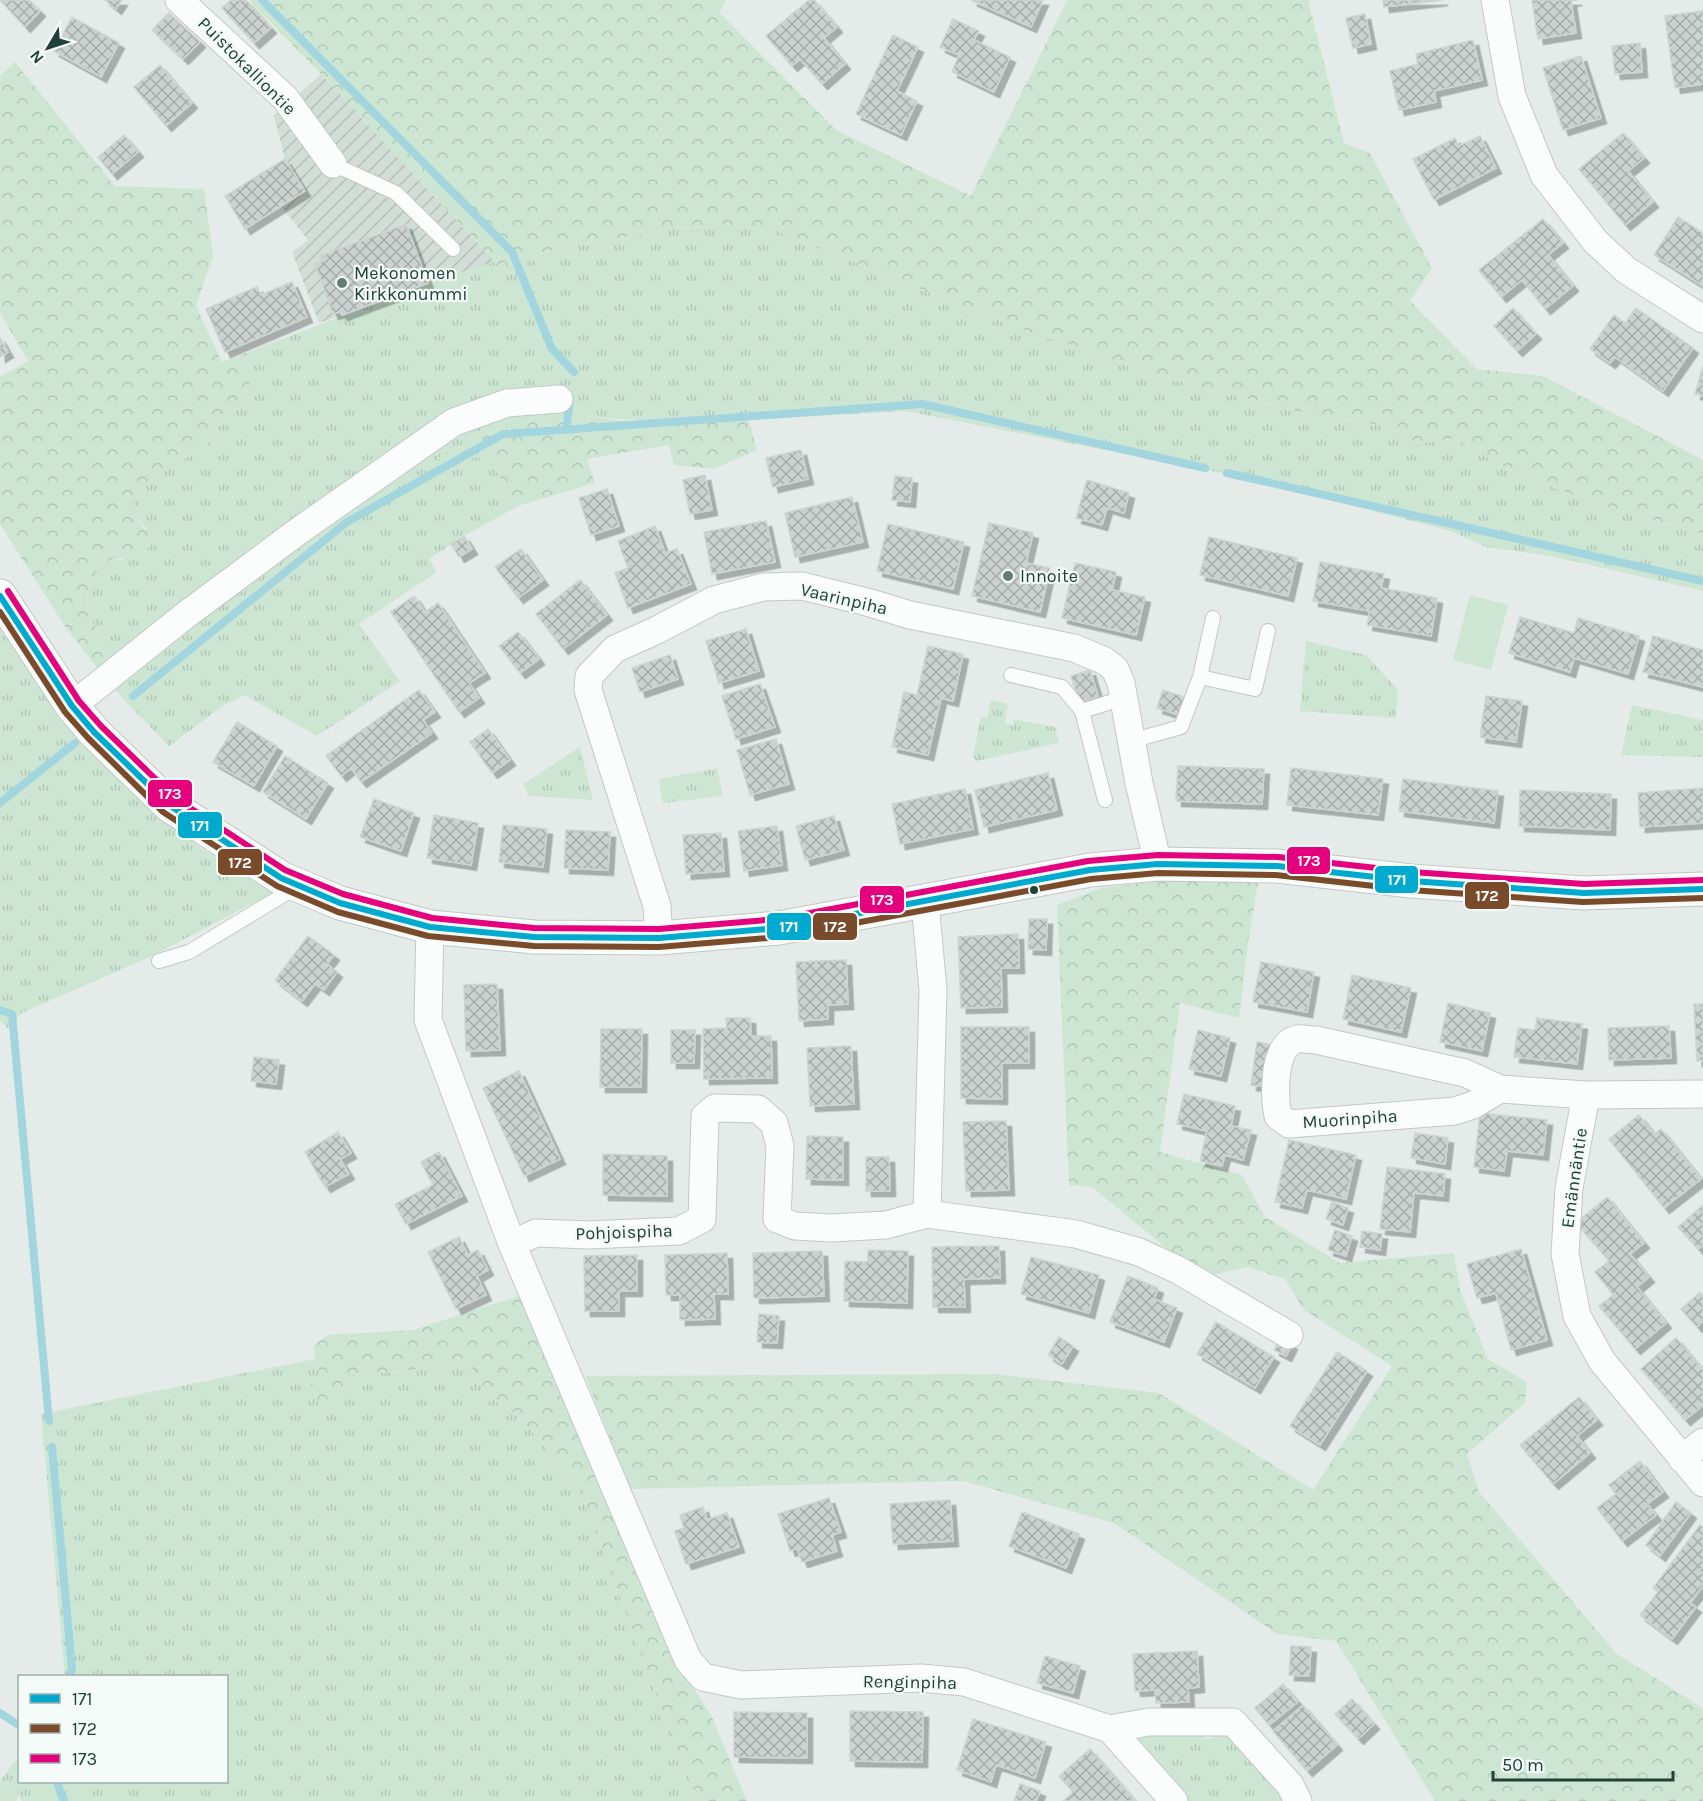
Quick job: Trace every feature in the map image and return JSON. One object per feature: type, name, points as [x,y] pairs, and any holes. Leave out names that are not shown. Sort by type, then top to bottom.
[{"type":"street","name":"Puistokalliontie","points":[[179,0],[285,98],[333,164]]},
{"type":"street","points":[[1495,0],[1512,96],[1544,175],[1594,241],[1626,270],[1703,319]]},
{"type":"street","points":[[72,706],[187,614],[300,530],[454,422],[507,403],[559,399]]},
{"type":"street","name":"Vaarinpiha","points":[[659,938],[657,906],[588,690],[589,676],[615,649],[714,600],[763,587],[802,586],[910,615],[1074,648],[1105,661],[1115,669],[1124,698],[1139,783],[1158,864]]},
{"type":"street","points":[[0,596],[72,706],[94,732],[169,805],[281,878],[340,903],[430,927],[534,937],[659,938],[779,928],[1090,870],[1158,864],[1277,866],[1411,881],[1584,893],[1703,889]]},
{"type":"street","points":[[925,902],[933,990],[927,1214],[1076,1234],[1139,1252],[1178,1270],[1289,1335]]},
{"type":"street","points":[[430,927],[428,1020],[512,1244]]},
{"type":"street","name":"Muorinpiha","points":[[1500,1089],[1473,1105],[1455,1111],[1289,1124],[1278,1116],[1275,1105],[1275,1077],[1284,1047],[1296,1039],[1316,1040],[1465,1074],[1500,1089],[1586,1095]]},
{"type":"street","points":[[1586,1095],[1703,1094]]},
{"type":"street","name":"Emännäntie","points":[[1586,1095],[1569,1188],[1565,1254],[1577,1316],[1602,1361],[1703,1483]]},
{"type":"street","name":"Pohjoispiha","points":[[512,1244],[536,1233],[589,1235],[679,1231],[702,1219],[705,1116],[715,1108],[758,1109],[774,1124],[780,1146],[777,1219],[795,1226],[831,1228],[886,1225],[927,1214]]},
{"type":"street","name":"Renginpiha","points":[[512,1244],[679,1640],[688,1660],[703,1677],[741,1685],[921,1678],[964,1682],[1110,1728],[1149,1722],[1233,1722],[1290,1785],[1298,1801]]},
{"type":"street","points":[[1682,1459],[1703,1442]]},
{"type":"street","points":[[1110,1728],[1174,1801]]},
{"type":"lane","points":[[333,164],[396,193],[453,249]]},
{"type":"lane","points":[[1131,741],[1181,727],[1200,676],[1214,618]]},
{"type":"lane","points":[[1200,676],[1255,689],[1268,631]]},
{"type":"lane","points":[[1011,675],[1062,687],[1082,711],[1106,800]]},
{"type":"lane","points":[[1082,711],[1124,698]]},
{"type":"lane","points":[[159,961],[189,952],[299,885]]},
{"type":"shaded area","points":[[321,74],[495,262],[428,283],[319,323],[292,252],[308,240],[281,206],[305,191],[285,159],[274,116]]},
{"type":"green space","points":[[249,0],[726,0],[719,12],[836,130],[971,196],[1067,0],[1308,0],[1344,143],[1370,153],[1432,268],[1410,301],[1477,369],[1543,376],[1703,460],[1703,534],[1610,508],[1519,475],[1453,438],[1423,443],[1411,441],[1386,426],[1291,410],[1182,382],[1024,330],[776,231],[728,225],[674,228],[550,251],[530,258],[524,276],[517,277],[495,262],[321,74]]},
{"type":"green space","points":[[15,62],[115,186],[204,189],[213,256],[196,306],[222,362],[239,367],[254,390],[252,397],[220,422],[211,442],[134,491],[133,512],[152,541],[147,550],[133,560],[113,558],[99,567],[87,595],[89,618],[106,639],[117,658],[103,675],[66,628],[0,524],[0,377],[28,361],[0,313],[0,76]]},
{"type":"green space","points":[[728,225],[776,231],[1024,330],[1182,382],[1291,410],[1386,426],[1411,441],[1423,443],[1453,438],[1519,475],[1610,508],[1703,534],[1703,591],[1551,556],[1486,547],[1450,531],[1242,477],[906,411],[712,422],[634,420],[581,416],[566,412],[485,432],[438,458],[450,467],[476,457],[490,461],[518,506],[464,536],[429,559],[437,572],[359,624],[400,681],[317,736],[244,695],[223,706],[169,746],[103,675],[106,639],[89,618],[87,595],[99,567],[113,558],[122,561],[146,529],[133,512],[134,491],[211,442],[220,422],[252,397],[222,362],[428,283],[494,262],[517,277],[524,276],[530,258],[550,251],[674,228]]},
{"type":"green space","points":[[566,412],[633,421],[749,420],[757,450],[713,469],[674,465],[669,445],[587,459],[595,483],[518,506],[490,461],[476,457],[450,467],[438,458],[484,432]]},
{"type":"green space","points":[[1470,595],[1508,605],[1491,670],[1453,660]]},
{"type":"green space","points":[[0,627],[73,732],[130,791],[202,849],[276,891],[152,956],[22,1013],[7,1028],[0,1020]]},
{"type":"green space","points":[[1306,641],[1366,655],[1398,690],[1396,718],[1300,711]]},
{"type":"green space","points":[[991,700],[1008,704],[1005,723],[1013,725],[1014,719],[1055,727],[1059,743],[976,761],[973,756],[981,717],[987,718]]},
{"type":"green space","points":[[1632,705],[1703,720],[1703,757],[1621,755]]},
{"type":"green space","points":[[580,747],[593,800],[529,796],[523,784]]},
{"type":"green space","points":[[717,768],[723,796],[663,803],[659,779]]},
{"type":"green space","points":[[1174,879],[1258,883],[1239,1018],[1180,1003],[1160,1152],[1242,1175],[1265,1217],[1340,1263],[1454,1253],[1460,1290],[1488,1359],[1527,1382],[1525,1403],[1467,1454],[1479,1492],[1617,1654],[1703,1708],[1703,1801],[1435,1801],[1336,1641],[1277,1634],[1114,1523],[963,1481],[631,1489],[585,1376],[994,1374],[1159,1393],[1313,1490],[1392,1366],[1304,1310],[1285,1279],[1247,1267],[1213,1275],[1183,1262],[1092,1187],[1069,1185],[1057,905],[1101,888]]},
{"type":"green space","points":[[525,1294],[679,1665],[712,1717],[747,1801],[699,1801],[683,1766],[579,1488],[520,1417],[487,1395],[465,1358],[402,1372],[347,1375],[341,1393],[330,1399],[316,1401],[308,1387],[321,1376],[315,1359],[314,1345],[328,1335],[413,1330]]},
{"type":"green space","points":[[465,1358],[487,1395],[520,1417],[579,1488],[683,1766],[699,1801],[22,1801],[19,1796],[15,1801],[0,1801],[0,1781],[18,1757],[18,1783],[228,1783],[228,1675],[65,1675],[41,1414],[315,1359],[322,1376],[308,1387],[341,1393],[347,1375],[402,1372]]},
{"type":"green space","points":[[1145,1728],[1203,1731],[1204,1739],[1214,1738],[1212,1731],[1224,1728],[1292,1801],[1185,1801],[1137,1739]]},
{"type":"building","points":[[0,0],[29,0],[40,11],[25,27]]},
{"type":"building","points":[[105,0],[122,0],[116,9]]},
{"type":"building","points":[[231,0],[246,0],[271,28],[254,43],[222,8]]},
{"type":"building","points":[[809,0],[814,0],[837,27],[824,38],[845,64],[822,84],[800,59],[792,66],[766,36]]},
{"type":"building","points":[[971,0],[1043,0],[1031,27]]},
{"type":"building","points":[[1383,0],[1443,0],[1384,7]]},
{"type":"building","points":[[1532,0],[1577,0],[1571,1],[1576,33],[1538,39]]},
{"type":"building","points":[[1703,11],[1703,84],[1675,88],[1665,16]]},
{"type":"building","points":[[169,13],[200,42],[183,59],[152,30]]},
{"type":"building","points":[[1365,14],[1371,44],[1353,48],[1346,18]]},
{"type":"building","points":[[72,17],[119,43],[101,77],[54,51]]},
{"type":"building","points":[[953,19],[979,31],[974,40],[1010,57],[994,92],[952,72],[959,55],[940,47]]},
{"type":"building","points":[[893,35],[918,47],[897,91],[917,101],[901,135],[856,114]]},
{"type":"building","points":[[1473,40],[1482,80],[1434,91],[1436,102],[1399,110],[1390,71],[1418,64],[1416,54]]},
{"type":"building","points":[[1640,43],[1642,72],[1615,74],[1612,46]]},
{"type":"building","points":[[1581,56],[1601,118],[1563,130],[1543,68]]},
{"type":"building","points":[[160,65],[192,103],[166,126],[134,87]]},
{"type":"building","points":[[1623,133],[1644,158],[1628,171],[1653,202],[1625,225],[1579,169]]},
{"type":"building","points":[[124,135],[138,152],[112,174],[98,157]]},
{"type":"building","points":[[1480,136],[1496,168],[1434,200],[1413,159],[1455,138],[1459,146]]},
{"type":"building","points":[[285,159],[305,191],[245,229],[225,196]]},
{"type":"building","points":[[1678,217],[1703,233],[1703,286],[1654,255]]},
{"type":"building","points":[[1543,219],[1563,243],[1548,255],[1573,286],[1545,309],[1522,280],[1501,297],[1479,270]]},
{"type":"building","points":[[406,224],[428,283],[342,315],[340,312],[333,314],[315,264],[322,261],[320,256]]},
{"type":"building","points":[[292,282],[307,317],[225,352],[206,309],[257,287],[261,295]]},
{"type":"building","points":[[1513,308],[1536,334],[1517,351],[1494,326]]},
{"type":"building","points":[[1636,308],[1693,348],[1663,391],[1615,357],[1610,363],[1590,349],[1614,315],[1625,323]]},
{"type":"building","points":[[0,338],[8,352],[0,357]]},
{"type":"building","points":[[1703,366],[1703,396],[1695,394]]},
{"type":"building","points":[[801,450],[808,479],[773,487],[766,458]]},
{"type":"building","points":[[705,475],[712,510],[690,514],[683,480]]},
{"type":"building","points":[[895,476],[912,478],[910,502],[892,500]]},
{"type":"building","points":[[1087,480],[1129,493],[1124,513],[1107,508],[1102,525],[1076,518]]},
{"type":"building","points":[[607,489],[619,526],[591,535],[579,498]]},
{"type":"building","points":[[852,497],[863,542],[795,557],[785,513]]},
{"type":"building","points":[[766,521],[775,562],[712,574],[704,532]]},
{"type":"building","points":[[989,523],[1033,533],[1026,563],[1050,568],[1040,612],[972,596]]},
{"type":"building","points":[[888,524],[964,542],[953,589],[877,571]]},
{"type":"building","points":[[655,526],[665,553],[677,549],[691,584],[628,608],[615,573],[628,568],[618,541]]},
{"type":"building","points":[[464,536],[472,549],[459,557],[451,544]]},
{"type":"building","points":[[1209,537],[1297,558],[1288,596],[1200,575]]},
{"type":"building","points":[[521,549],[543,580],[518,598],[495,567]]},
{"type":"building","points":[[1320,562],[1384,574],[1381,588],[1437,598],[1431,636],[1367,625],[1370,611],[1313,601]]},
{"type":"building","points":[[1075,563],[1116,572],[1112,590],[1145,597],[1136,635],[1062,618]]},
{"type":"building","points":[[580,580],[607,615],[563,649],[536,614]]},
{"type":"building","points":[[414,596],[425,612],[438,603],[485,673],[469,683],[479,698],[459,712],[391,612]]},
{"type":"building","points":[[1520,617],[1574,633],[1578,618],[1639,636],[1628,674],[1574,658],[1570,672],[1509,653]]},
{"type":"building","points":[[746,629],[759,671],[719,683],[706,641]]},
{"type":"building","points":[[518,632],[539,659],[520,673],[499,646]]},
{"type":"building","points":[[1653,636],[1703,650],[1703,687],[1643,672]]},
{"type":"building","points":[[928,646],[963,654],[953,701],[941,698],[928,755],[892,747],[904,692],[917,695]]},
{"type":"building","points":[[670,655],[678,679],[640,692],[632,668]]},
{"type":"building","points":[[1090,670],[1098,696],[1079,702],[1071,676]]},
{"type":"building","points":[[760,684],[775,727],[736,739],[722,696]]},
{"type":"building","points":[[419,690],[435,712],[423,720],[432,733],[361,782],[351,768],[341,776],[326,756]]},
{"type":"building","points":[[1163,690],[1184,697],[1179,715],[1157,708]]},
{"type":"building","points":[[1486,696],[1522,701],[1516,742],[1480,737]]},
{"type":"building","points":[[237,722],[277,746],[254,786],[213,762]]},
{"type":"building","points":[[488,729],[510,760],[492,773],[470,742]]},
{"type":"building","points":[[776,739],[789,784],[750,795],[737,750]]},
{"type":"building","points":[[285,756],[328,783],[306,819],[263,792]]},
{"type":"building","points":[[1178,766],[1264,769],[1262,804],[1176,801]]},
{"type":"building","points":[[1291,768],[1383,779],[1378,815],[1287,805]]},
{"type":"building","points":[[1048,773],[1057,810],[984,827],[975,790]]},
{"type":"building","points":[[1403,779],[1498,791],[1494,823],[1399,811]]},
{"type":"building","points":[[1703,788],[1703,823],[1640,827],[1638,793]]},
{"type":"building","points":[[965,789],[973,829],[900,844],[892,804]]},
{"type":"building","points":[[1520,790],[1611,794],[1610,830],[1519,826]]},
{"type":"building","points":[[374,799],[414,813],[401,851],[360,837]]},
{"type":"building","points":[[434,815],[478,823],[471,865],[427,858]]},
{"type":"building","points":[[834,816],[844,850],[805,860],[796,826]]},
{"type":"building","points":[[503,825],[547,829],[543,867],[499,862]]},
{"type":"building","points":[[777,826],[782,865],[744,871],[738,831]]},
{"type":"building","points":[[566,830],[610,832],[608,870],[564,868]]},
{"type":"building","points":[[721,833],[724,871],[686,874],[683,835]]},
{"type":"building","points":[[1029,919],[1047,919],[1046,950],[1028,949]]},
{"type":"building","points":[[1018,934],[1019,968],[1001,968],[1002,1007],[961,1008],[958,937]]},
{"type":"building","points":[[308,936],[334,955],[327,964],[337,972],[324,990],[315,984],[302,1001],[275,980]]},
{"type":"building","points":[[846,960],[848,1004],[828,1005],[828,1019],[799,1021],[796,962]]},
{"type":"building","points":[[1261,962],[1314,972],[1307,1012],[1253,1002]]},
{"type":"building","points":[[1352,975],[1411,988],[1401,1032],[1343,1019]]},
{"type":"building","points":[[497,984],[500,1050],[466,1051],[464,985]]},
{"type":"building","points":[[1448,1003],[1490,1013],[1482,1051],[1440,1042]]},
{"type":"building","points":[[1694,1004],[1703,1004],[1703,1060],[1697,1061]]},
{"type":"building","points":[[726,1018],[750,1018],[751,1036],[771,1036],[772,1078],[704,1079],[703,1029],[727,1028]]},
{"type":"building","points":[[1537,1018],[1582,1024],[1577,1064],[1514,1057],[1518,1028],[1535,1030]]},
{"type":"building","points":[[1669,1026],[1671,1058],[1609,1060],[1608,1028]]},
{"type":"building","points":[[961,1027],[1029,1027],[1029,1063],[1002,1063],[1002,1099],[961,1098]]},
{"type":"building","points":[[601,1029],[642,1029],[641,1087],[600,1087]]},
{"type":"building","points":[[671,1030],[695,1030],[694,1063],[671,1063]]},
{"type":"building","points":[[1198,1030],[1230,1038],[1221,1076],[1189,1069]]},
{"type":"building","points":[[1257,1042],[1273,1045],[1267,1087],[1251,1085]]},
{"type":"building","points":[[851,1046],[854,1104],[810,1106],[807,1048]]},
{"type":"building","points":[[254,1057],[279,1060],[276,1084],[251,1081]]},
{"type":"building","points":[[519,1071],[560,1159],[524,1176],[483,1088]]},
{"type":"building","points":[[1184,1094],[1235,1106],[1231,1126],[1251,1130],[1243,1160],[1225,1155],[1222,1166],[1200,1161],[1207,1131],[1177,1124]]},
{"type":"building","points":[[1480,1113],[1547,1120],[1543,1155],[1507,1151],[1504,1171],[1474,1167]]},
{"type":"building","points":[[1639,1115],[1654,1134],[1661,1129],[1701,1179],[1664,1208],[1609,1139]]},
{"type":"building","points":[[1006,1121],[1009,1190],[966,1191],[963,1122]]},
{"type":"building","points":[[338,1132],[351,1153],[340,1159],[349,1174],[325,1187],[305,1152]]},
{"type":"building","points":[[1415,1133],[1448,1138],[1445,1164],[1411,1158]]},
{"type":"building","points":[[807,1136],[843,1137],[843,1180],[806,1179]]},
{"type":"building","points":[[1289,1140],[1356,1155],[1346,1199],[1307,1190],[1302,1208],[1275,1202]]},
{"type":"building","points":[[439,1152],[462,1196],[406,1224],[395,1204],[433,1185],[421,1162]]},
{"type":"building","points":[[603,1154],[667,1156],[667,1196],[603,1195]]},
{"type":"building","points":[[866,1157],[889,1157],[890,1191],[866,1191]]},
{"type":"building","points":[[1387,1167],[1445,1174],[1443,1196],[1414,1193],[1410,1232],[1380,1229]]},
{"type":"building","points":[[1607,1197],[1644,1243],[1630,1254],[1649,1277],[1637,1287],[1666,1323],[1635,1349],[1599,1306],[1613,1295],[1595,1272],[1609,1261],[1576,1223]]},
{"type":"building","points":[[1332,1202],[1348,1208],[1343,1225],[1326,1219]]},
{"type":"building","points":[[1703,1205],[1703,1245],[1698,1249],[1678,1227]]},
{"type":"building","points":[[1335,1230],[1352,1236],[1346,1256],[1328,1250]]},
{"type":"building","points":[[1362,1231],[1382,1234],[1380,1250],[1360,1247]]},
{"type":"building","points":[[459,1237],[468,1255],[478,1250],[488,1270],[477,1276],[486,1295],[456,1309],[428,1252]]},
{"type":"building","points":[[999,1246],[1000,1278],[964,1279],[965,1307],[933,1307],[932,1247]]},
{"type":"building","points":[[1521,1249],[1547,1340],[1511,1350],[1496,1293],[1477,1298],[1467,1264]]},
{"type":"building","points":[[868,1250],[908,1251],[907,1303],[844,1301],[845,1261],[868,1262]]},
{"type":"building","points":[[822,1251],[824,1296],[754,1298],[753,1253]]},
{"type":"building","points":[[727,1253],[728,1294],[714,1294],[715,1319],[680,1320],[680,1295],[666,1295],[665,1255]]},
{"type":"building","points":[[637,1255],[637,1291],[619,1291],[619,1311],[585,1311],[584,1256]]},
{"type":"building","points":[[1031,1257],[1099,1275],[1089,1313],[1021,1294]]},
{"type":"building","points":[[1128,1276],[1158,1288],[1154,1299],[1177,1308],[1164,1342],[1110,1322]]},
{"type":"building","points":[[1700,1292],[1703,1296],[1703,1321],[1697,1327],[1681,1309]]},
{"type":"building","points":[[759,1314],[779,1316],[777,1343],[757,1342]]},
{"type":"building","points":[[1216,1322],[1274,1357],[1255,1388],[1197,1354]]},
{"type":"building","points":[[1059,1337],[1073,1346],[1062,1364],[1048,1355]]},
{"type":"building","points":[[1281,1338],[1292,1344],[1286,1356],[1274,1350]]},
{"type":"building","points":[[1676,1338],[1703,1370],[1703,1405],[1685,1420],[1641,1369]]},
{"type":"building","points":[[1337,1352],[1367,1371],[1320,1445],[1290,1426]]},
{"type":"building","points":[[1579,1397],[1597,1420],[1577,1436],[1590,1453],[1553,1484],[1520,1445]]},
{"type":"building","points":[[1640,1461],[1663,1492],[1647,1504],[1656,1515],[1622,1541],[1597,1508],[1616,1494],[1609,1485]]},
{"type":"building","points":[[829,1498],[841,1532],[832,1535],[837,1551],[802,1562],[797,1548],[790,1551],[778,1514]]},
{"type":"building","points":[[950,1500],[953,1541],[893,1544],[890,1504]]},
{"type":"building","points":[[1676,1502],[1691,1513],[1660,1556],[1646,1545]]},
{"type":"building","points":[[703,1507],[707,1520],[727,1513],[739,1547],[686,1564],[675,1531],[684,1528],[680,1515]]},
{"type":"building","points":[[1022,1512],[1079,1534],[1066,1568],[1009,1546]]},
{"type":"building","points":[[1700,1525],[1703,1527],[1703,1567],[1699,1571],[1703,1574],[1703,1586],[1690,1603],[1696,1607],[1672,1639],[1640,1615],[1658,1592],[1653,1588]]},
{"type":"building","points":[[1291,1646],[1311,1647],[1309,1676],[1289,1675]]},
{"type":"building","points":[[1197,1651],[1199,1687],[1188,1688],[1189,1702],[1156,1703],[1155,1690],[1135,1691],[1133,1654]]},
{"type":"building","points":[[1045,1656],[1080,1666],[1073,1693],[1037,1683]]},
{"type":"building","points":[[1283,1684],[1298,1702],[1269,1725],[1255,1708]]},
{"type":"building","points":[[1352,1699],[1374,1724],[1358,1739],[1335,1714]]},
{"type":"building","points":[[1303,1705],[1337,1745],[1307,1771],[1273,1731]]},
{"type":"building","points":[[850,1711],[923,1712],[922,1762],[850,1761]]},
{"type":"building","points":[[734,1712],[807,1713],[807,1758],[734,1757]]},
{"type":"building","points":[[973,1719],[1046,1742],[1035,1778],[996,1765],[991,1782],[957,1770]]},
{"type":"building","points":[[1090,1749],[1135,1801],[1063,1801],[1073,1792],[1059,1776]]},
{"type":"building","points":[[1020,1784],[1040,1791],[1036,1801],[1014,1801]]},
{"type":"waterway","points":[[262,0],[512,252],[552,349],[574,372]]},
{"type":"waterway","points":[[566,430],[570,399]]},
{"type":"waterway","points":[[133,696],[347,522],[503,434],[922,404],[1205,468]]},
{"type":"waterway","points":[[1227,473],[1703,581]]},
{"type":"waterway","points":[[0,803],[75,743]]},
{"type":"waterway","points":[[0,1010],[12,1014],[49,1421]]},
{"type":"waterway","points":[[52,1447],[72,1669],[69,1675]]},
{"type":"waterway","points":[[0,1713],[18,1725]]},
{"type":"waterway","points":[[57,1783],[64,1801]]},
{"type":"transit line","name":"173","points":[[8,591],[79,701],[101,726],[175,798],[285,870],[343,894],[432,918],[534,928],[659,929],[778,919],[1088,861],[1158,855],[1278,857],[1412,872],[1584,884],[1703,880]]},
{"type":"transit line","name":"171","points":[[0,596],[72,706],[94,732],[169,805],[281,878],[340,903],[430,927],[534,937],[659,938],[779,928],[1090,870],[1158,864],[1277,866],[1411,881],[1584,893],[1703,889]]},
{"type":"transit line","name":"172","points":[[0,612],[65,712],[163,812],[277,886],[338,912],[428,936],[534,946],[659,947],[780,937],[1091,879],[1158,873],[1276,875],[1410,890],[1583,902],[1703,898]]},
{"type":"place","name":"Mekonomen Kirkkonummi","points":[[342,283]]},
{"type":"place","name":"Innoite","points":[[1008,576]]}]
